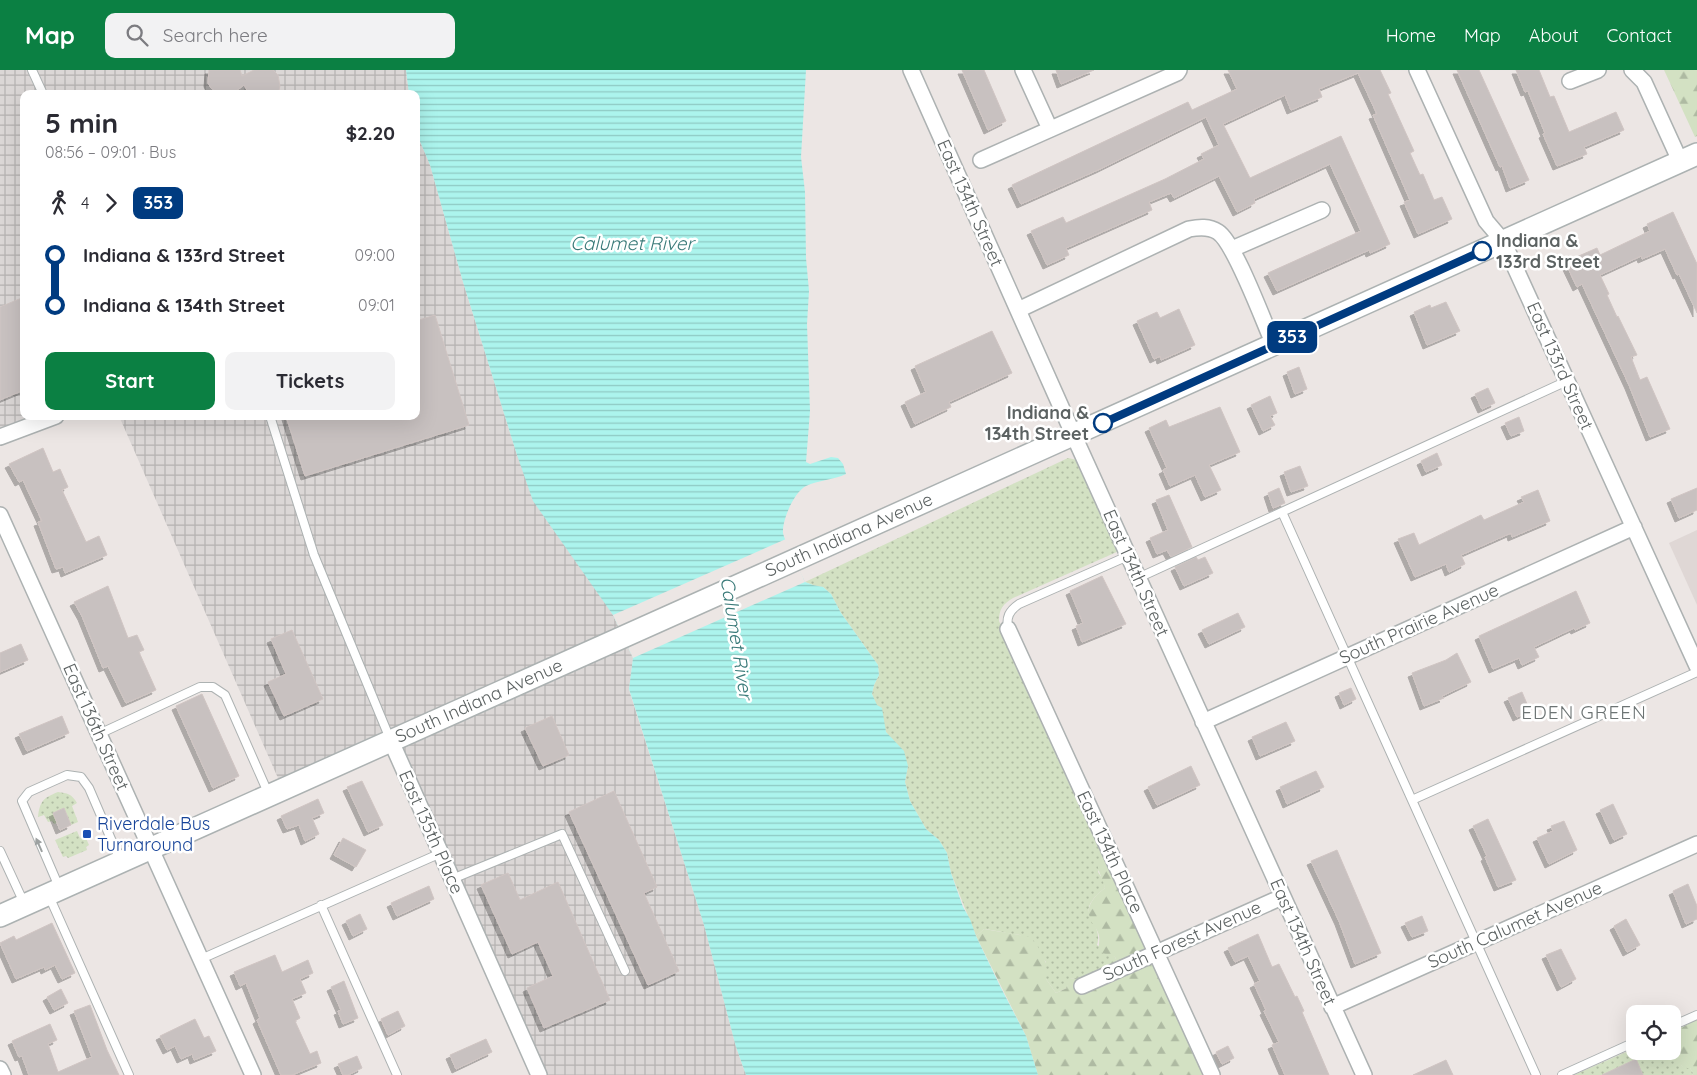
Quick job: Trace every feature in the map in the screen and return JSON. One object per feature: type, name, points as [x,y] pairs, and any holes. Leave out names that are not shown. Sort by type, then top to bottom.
[{"type":"main road","name":"South Indiana Avenue","points":[[0,916],[795,559],[1074,436],[1689,157]]},
{"type":"street","name":"East 134th Street","points":[[911,70],[1128,556],[1364,1075]]},
{"type":"street","points":[[1023,70],[1050,130]]},
{"type":"street","points":[[981,160],[1177,73],[1179,70]]},
{"type":"street","name":"East 133rd Street","points":[[1418,70],[1486,221],[1504,241],[1634,527],[1693,649],[1697,666]]},
{"type":"street","points":[[1570,81],[1598,70]]},
{"type":"street","points":[[1632,70],[1644,82],[1689,157]]},
{"type":"street","points":[[1232,249],[1322,210]]},
{"type":"street","points":[[1018,310],[1189,229],[1204,227],[1220,233],[1232,249],[1274,345]]},
{"type":"street","points":[[0,437],[45,420]]},
{"type":"street","name":"East 136th Street","points":[[0,515],[253,1075]]},
{"type":"street","name":"South Prairie Avenue","points":[[1203,722],[1634,527]]},
{"type":"street","name":"East 134th Place","points":[[1008,629],[1212,1075]]},
{"type":"street","name":"East 135th Place","points":[[391,741],[539,1075]]},
{"type":"street","name":"South Calumet Avenue","points":[[1332,1007],[1697,844]]},
{"type":"street","name":"South Forest Avenue","points":[[1082,986],[1282,896]]},
{"type":"street","points":[[0,1069],[3,1075]]},
{"type":"lane","points":[[32,70],[41,90]]},
{"type":"lane","points":[[1138,578],[1567,381]]},
{"type":"lane","name":"East 135th Place","points":[[271,420],[314,555],[391,741]]},
{"type":"lane","points":[[1282,512],[1536,1075]]},
{"type":"lane","points":[[1008,629],[1006,622],[1008,616],[1012,609],[1019,604],[1128,556]]},
{"type":"lane","points":[[1412,800],[1697,672]]},
{"type":"lane","points":[[99,734],[200,687],[213,687],[225,695],[269,796]]},
{"type":"lane","points":[[121,862],[89,788],[81,777],[67,775],[29,792],[22,801],[54,892],[129,1075]]},
{"type":"lane","points":[[452,879],[562,834],[625,971]]},
{"type":"lane","points":[[0,851],[25,904]]},
{"type":"lane","points":[[201,959],[441,853]]},
{"type":"lane","points":[[321,905],[397,1075]]},
{"type":"lane","points":[[1681,1022],[1697,1015]]},
{"type":"lane","points":[[1562,1075],[1626,1046]]},
{"type":"shaded area","points":[[0,70],[406,70],[408,90],[20,90],[20,420],[38,420],[0,437]]},
{"type":"shaded area","points":[[420,141],[430,165],[463,282],[517,455],[613,615],[633,658],[629,690],[704,925],[736,1047],[746,1075],[545,1075],[393,736],[281,785],[121,420],[420,420]]},
{"type":"shaded area","points":[[1697,530],[1697,605],[1669,543]]},
{"type":"green space","points":[[1664,70],[1697,70],[1697,136],[1695,137]]},
{"type":"green space","points":[[1068,458],[1077,460],[1119,551],[1013,598],[1002,607],[999,621],[1106,853],[1098,872],[1104,881],[1105,888],[1095,897],[1090,905],[1089,912],[1090,918],[1097,929],[1097,945],[1115,957],[1117,962],[1113,967],[1102,973],[1070,979],[1067,988],[1056,993],[1046,979],[1046,962],[1020,935],[984,929],[976,936],[951,873],[947,853],[939,840],[926,829],[910,801],[905,782],[908,766],[886,732],[872,694],[879,675],[878,665],[841,613],[831,594],[823,587],[805,582]]},
{"type":"green space","points":[[58,792],[69,794],[77,803],[72,806],[78,822],[71,825],[64,808],[53,813],[57,823],[48,822],[44,815],[38,817],[43,801]]},
{"type":"green space","points":[[77,831],[80,838],[85,836],[89,845],[86,847],[87,850],[68,858],[66,856],[63,857],[55,840]]},
{"type":"green space","points":[[1106,853],[1208,1075],[1038,1075],[1026,1036],[976,936],[984,929],[1031,937],[1046,963],[1046,979],[1056,993],[1067,988],[1069,979],[1096,975],[1107,971],[1117,962],[1115,957],[1099,952],[1098,934],[1089,913],[1092,901],[1105,888],[1098,869],[1098,860]]},
{"type":"green space","points":[[1697,1020],[1697,1075],[1692,1075],[1693,1073],[1690,1068],[1684,1067],[1677,1060],[1681,1060],[1681,1030]]},
{"type":"green space","points":[[1626,1052],[1626,1060],[1678,1060],[1682,1066],[1690,1068],[1693,1073],[1692,1075],[1574,1075]]},
{"type":"water","name":"Calumet River","points":[[406,70],[806,70],[801,157],[805,192],[806,258],[809,291],[807,324],[810,411],[806,462],[810,464],[831,457],[838,458],[843,464],[846,474],[811,484],[802,489],[793,500],[784,521],[783,533],[805,582],[823,587],[831,594],[841,613],[878,665],[879,675],[872,694],[877,705],[882,708],[886,732],[904,751],[908,766],[905,782],[910,801],[926,829],[939,840],[947,853],[951,873],[963,907],[1026,1036],[1038,1075],[746,1075],[736,1047],[704,925],[629,689],[633,658],[613,615],[533,501],[463,282],[430,165],[420,141],[420,90],[408,90]]},
{"type":"pier","points":[[786,539],[805,582],[633,658],[613,615]]},
{"type":"building","points":[[209,70],[240,70],[242,76],[254,70],[273,70],[278,75],[280,86],[279,90],[247,90],[244,85],[237,90],[214,90],[208,83]]},
{"type":"building","points":[[962,70],[984,70],[1006,121],[988,130]]},
{"type":"building","points":[[1056,70],[1094,70],[1061,84]]},
{"type":"building","points":[[1228,70],[1380,70],[1391,93],[1388,94],[1414,151],[1410,153],[1420,175],[1423,174],[1434,200],[1442,197],[1452,219],[1418,234],[1404,202],[1410,200],[1373,115],[1377,114],[1358,73],[1319,89],[1322,97],[1291,110],[1285,95],[1223,124],[1250,178],[1341,136],[1390,244],[1370,253],[1369,250],[1277,291],[1268,273],[1361,231],[1330,164],[1254,199],[1255,203],[1237,212],[1219,176],[1174,198],[1171,193],[1149,202],[1152,210],[1066,248],[1069,255],[1047,265],[1031,231],[1063,217],[1066,223],[1165,179],[1204,159],[1201,154],[1219,145],[1206,117],[1100,169],[1021,204],[1012,185],[1188,102],[1192,110],[1237,89]]},
{"type":"building","points":[[1457,70],[1479,70],[1529,180],[1510,188],[1502,166],[1500,167]]},
{"type":"building","points":[[1516,70],[1539,70],[1550,97],[1554,96],[1569,132],[1616,112],[1624,130],[1584,147],[1587,154],[1557,166],[1543,134],[1545,133],[1528,91],[1525,92]]},
{"type":"building","points":[[1673,212],[1697,264],[1697,313],[1665,249],[1642,259],[1641,256],[1600,275],[1617,317],[1637,355],[1631,357],[1640,380],[1647,377],[1670,429],[1650,437],[1629,385],[1582,284],[1577,287],[1565,262],[1597,248],[1600,255],[1650,231],[1647,224]]},
{"type":"building","points":[[20,299],[20,392],[0,400],[0,307]]},
{"type":"building","points":[[1446,302],[1460,331],[1427,345],[1414,312],[1430,305],[1431,308]]},
{"type":"building","points":[[1179,309],[1195,345],[1161,360],[1160,356],[1154,359],[1137,321],[1157,312],[1160,318]]},
{"type":"building","points":[[435,315],[469,425],[305,476],[287,420],[420,420],[420,320]]},
{"type":"building","points":[[992,331],[1012,373],[949,402],[951,407],[915,424],[905,402],[926,392],[915,366]]},
{"type":"building","points":[[1299,367],[1307,389],[1295,394],[1287,372]]},
{"type":"building","points":[[1488,388],[1495,403],[1482,409],[1475,394]]},
{"type":"building","points":[[1270,396],[1277,413],[1270,416],[1275,425],[1263,431],[1251,405]]},
{"type":"building","points":[[1220,407],[1240,452],[1209,465],[1221,490],[1205,497],[1195,475],[1170,486],[1163,470],[1167,468],[1149,428],[1166,420],[1169,427]]},
{"type":"building","points":[[1519,417],[1524,431],[1511,436],[1505,423]]},
{"type":"building","points":[[43,448],[53,472],[60,469],[68,487],[62,490],[86,542],[99,536],[107,555],[65,573],[63,567],[56,569],[38,522],[42,521],[23,480],[19,482],[9,464]]},
{"type":"building","points":[[1437,453],[1442,465],[1426,472],[1421,461]]},
{"type":"building","points":[[1300,466],[1308,486],[1291,492],[1284,472]]},
{"type":"building","points":[[1279,488],[1285,503],[1273,508],[1268,493]]},
{"type":"building","points":[[1697,488],[1697,510],[1679,518],[1671,499]]},
{"type":"building","points":[[1538,490],[1550,521],[1512,537],[1511,533],[1461,555],[1465,564],[1449,572],[1446,564],[1415,577],[1398,539],[1414,533],[1419,545],[1481,515],[1484,520],[1524,502],[1521,497]]},
{"type":"building","points":[[1169,495],[1192,547],[1171,557],[1167,550],[1157,554],[1150,538],[1168,530],[1156,500]]},
{"type":"building","points":[[1196,557],[1198,560],[1205,557],[1213,573],[1184,586],[1175,567]]},
{"type":"building","points":[[1102,576],[1126,624],[1082,642],[1076,626],[1083,623],[1070,591]]},
{"type":"building","points":[[108,586],[128,638],[137,635],[144,650],[139,652],[156,690],[126,703],[108,666],[103,668],[82,616],[74,602]]},
{"type":"building","points":[[1576,591],[1590,623],[1575,630],[1574,628],[1534,647],[1539,657],[1522,665],[1519,658],[1493,669],[1479,636]]},
{"type":"building","points":[[1238,613],[1245,627],[1209,644],[1202,630]]},
{"type":"building","points":[[292,630],[323,699],[284,716],[268,682],[286,674],[271,639]]},
{"type":"building","points":[[21,644],[28,660],[0,672],[0,653]]},
{"type":"building","points":[[1457,653],[1471,682],[1442,696],[1444,698],[1424,706],[1412,673],[1446,660]]},
{"type":"building","points":[[1351,688],[1356,699],[1344,705],[1339,693]]},
{"type":"building","points":[[1522,692],[1530,711],[1517,717],[1508,698]]},
{"type":"building","points":[[202,694],[239,776],[213,788],[176,706]]},
{"type":"building","points":[[62,716],[69,733],[27,751],[19,734]]},
{"type":"building","points":[[552,716],[569,755],[543,766],[525,728]]},
{"type":"building","points":[[1286,722],[1295,741],[1260,756],[1252,737]]},
{"type":"building","points":[[1191,766],[1200,785],[1157,805],[1148,787]]},
{"type":"building","points":[[1316,771],[1324,787],[1287,804],[1280,787]]},
{"type":"building","points":[[362,781],[383,825],[368,832],[347,787]]},
{"type":"building","points":[[614,791],[657,887],[644,893],[679,971],[648,985],[569,812]]},
{"type":"building","points":[[318,799],[324,813],[312,818],[319,834],[305,841],[299,825],[287,829],[281,816]]},
{"type":"building","points":[[1613,804],[1627,834],[1614,840],[1600,810]]},
{"type":"building","points":[[64,808],[71,825],[60,830],[53,813]]},
{"type":"building","points":[[1488,819],[1516,880],[1498,887],[1485,857],[1487,856],[1473,826]]},
{"type":"building","points":[[1564,821],[1577,850],[1549,864],[1537,838],[1553,831],[1551,826]]},
{"type":"building","points":[[343,838],[366,850],[356,867],[334,855]]},
{"type":"building","points":[[1337,850],[1381,953],[1355,964],[1339,921],[1311,861]]},
{"type":"building","points":[[508,873],[520,900],[558,882],[610,1000],[544,1028],[527,988],[553,976],[538,942],[512,954],[481,885]]},
{"type":"building","points":[[1688,884],[1697,906],[1697,919],[1686,924],[1673,891]]},
{"type":"building","points":[[429,886],[434,899],[397,916],[391,903]]},
{"type":"building","points":[[360,914],[367,929],[353,936],[346,921]]},
{"type":"building","points":[[1422,916],[1428,931],[1412,937],[1405,923]]},
{"type":"building","points":[[1626,919],[1640,945],[1627,952],[1614,926]]},
{"type":"building","points":[[52,923],[75,973],[62,979],[55,965],[45,970],[44,967],[16,979],[0,943],[14,936],[16,940]]},
{"type":"building","points":[[1258,934],[1272,967],[1279,964],[1295,997],[1297,996],[1329,1075],[1285,1075],[1272,1045],[1279,1042],[1264,1011],[1266,1010],[1254,984],[1260,981],[1248,956],[1235,962],[1228,948]]},
{"type":"building","points":[[1561,949],[1576,979],[1561,987],[1546,955]]},
{"type":"building","points":[[275,955],[282,972],[308,960],[313,973],[300,979],[306,993],[292,999],[300,1018],[295,1021],[310,1054],[317,1051],[321,1063],[292,1075],[281,1075],[257,1020],[260,1018],[246,983],[240,986],[234,972]]},
{"type":"building","points":[[344,981],[358,1018],[343,1024],[338,1011],[341,1010],[331,987]]},
{"type":"building","points":[[61,989],[68,1003],[54,1010],[47,997]]},
{"type":"building","points":[[90,1005],[107,1050],[119,1075],[29,1075],[22,1056],[19,1057],[12,1041],[50,1024],[57,1040],[48,1044],[58,1072],[92,1057],[74,1011]]},
{"type":"building","points":[[398,1011],[405,1026],[388,1035],[381,1019]]},
{"type":"building","points":[[195,1019],[204,1038],[209,1036],[216,1051],[194,1060],[192,1054],[181,1059],[175,1046],[167,1050],[160,1036]]},
{"type":"building","points":[[486,1039],[492,1052],[456,1069],[450,1055]]},
{"type":"building","points":[[1228,1046],[1234,1058],[1222,1064],[1216,1052]]},
{"type":"building","points":[[357,1056],[362,1068],[348,1075],[343,1075],[338,1064]]},
{"type":"building","points":[[1446,1060],[1453,1075],[1413,1075]]},
{"type":"building","points":[[1636,1060],[1643,1075],[1602,1075]]},
{"type":"bus line","name":"353","points":[[1103,423],[1482,251]]},
{"type":"place","name":"Indiana & 133rd Street","points":[[1482,251]]},
{"type":"place","name":"Indiana & 134th Street","points":[[1103,423]]},
{"type":"place","name":"Riverdale Bus Turnaround","points":[[87,834]]},
{"type":"district","name":"EDEN GREEN","points":[[1584,712]]}]
